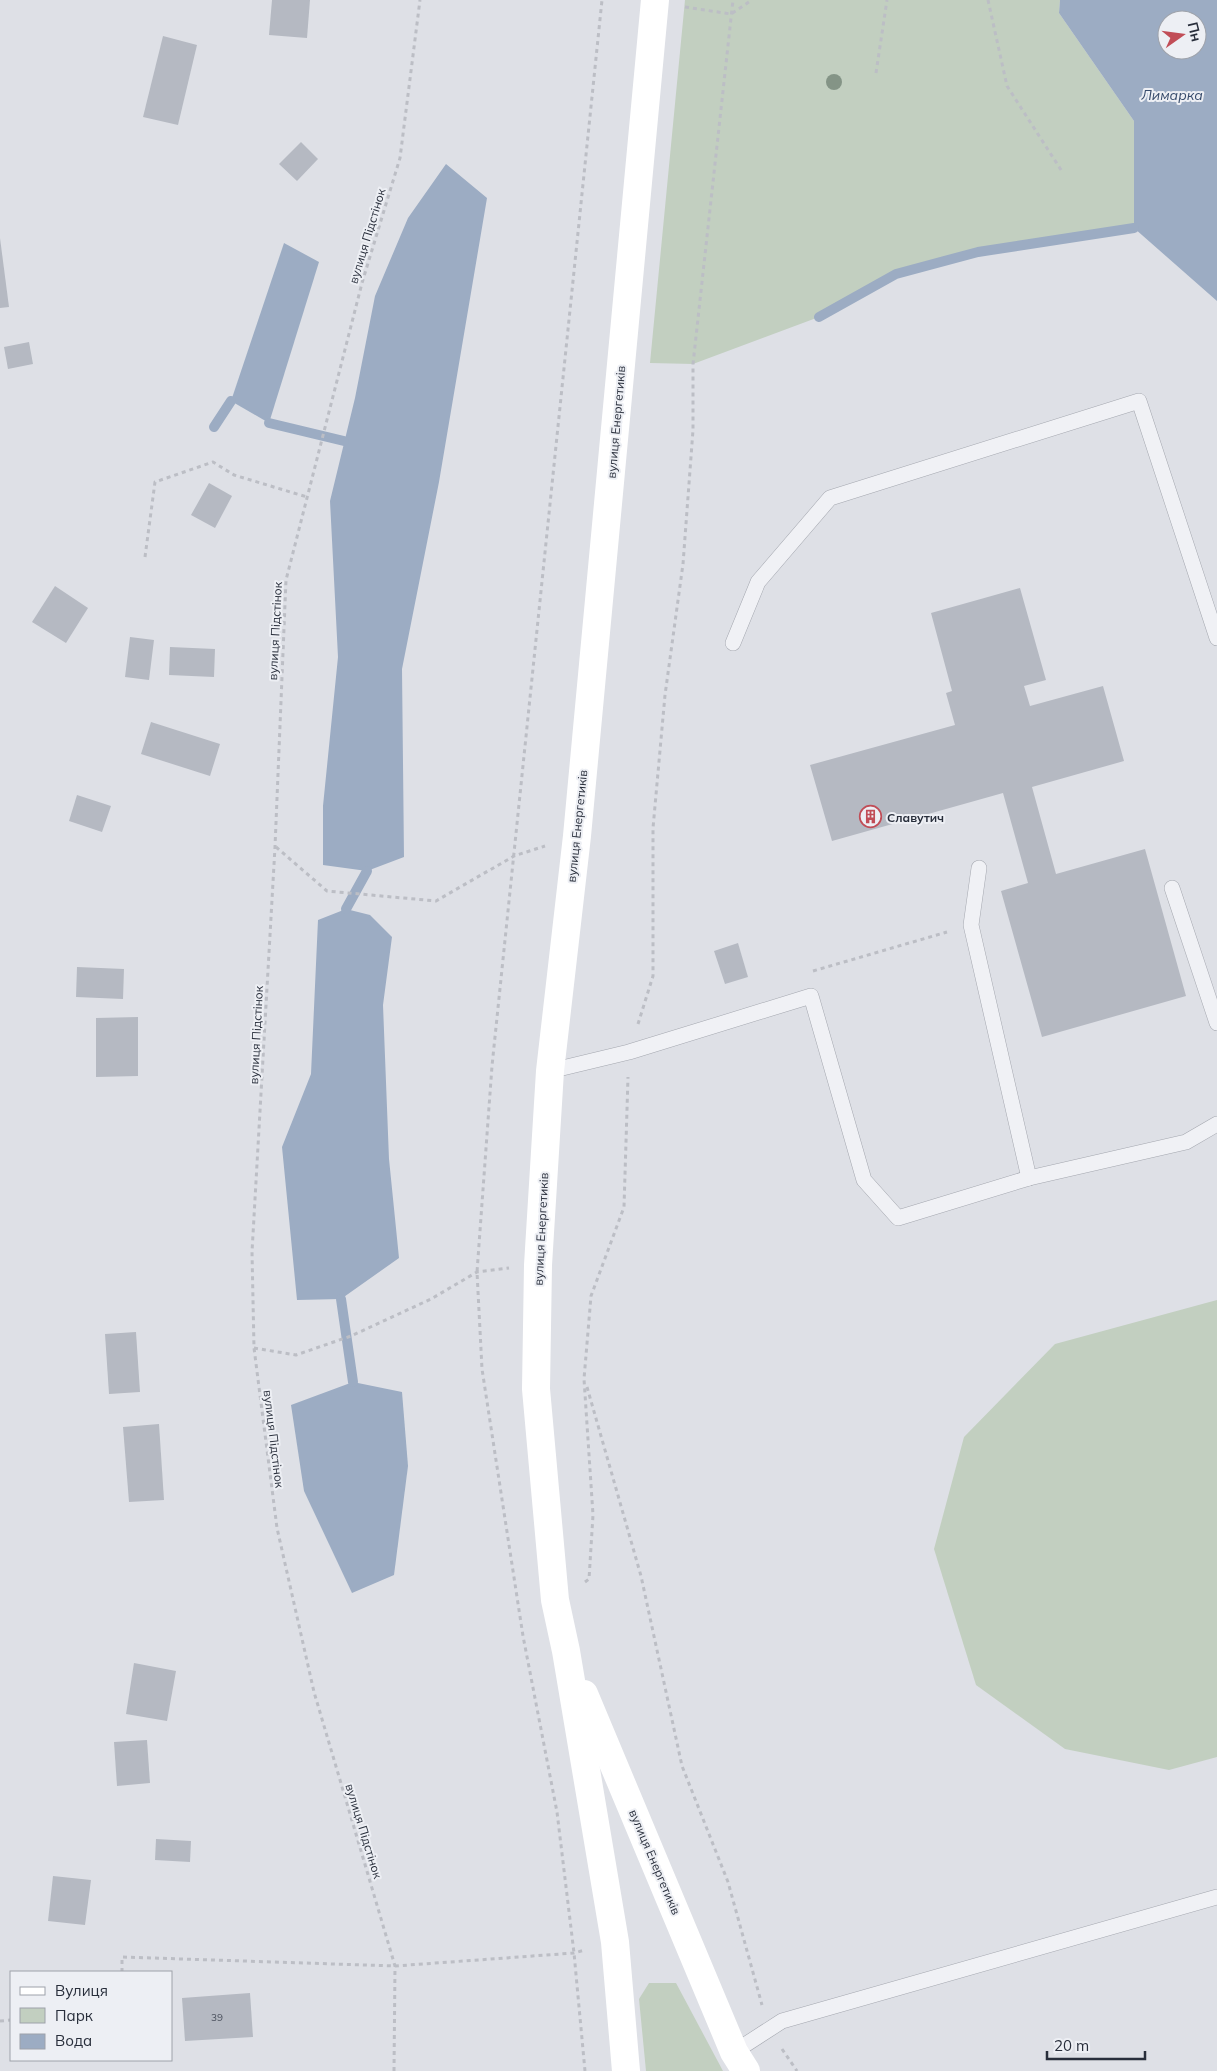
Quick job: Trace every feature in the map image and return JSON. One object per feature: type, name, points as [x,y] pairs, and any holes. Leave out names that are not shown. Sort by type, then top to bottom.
[{"type":"main road","name":"вулиця Енергетиків","points":[[626,2071],[615,1942],[566,1651],[555,1600],[536,1389],[538,1265],[550,1071],[577,836],[655,0]]},
{"type":"main road","name":"вулиця Енергетиків","points":[[566,1651],[740,2062]]},
{"type":"lane","points":[[733,643],[758,582],[830,498],[1139,401],[1217,638]]},
{"type":"lane","points":[[978,868],[971,925],[1029,1178]]},
{"type":"lane","points":[[1172,888],[1217,1024]]},
{"type":"lane","points":[[550,1071],[629,1052],[811,996],[864,1180],[898,1218],[1029,1178],[1186,1142],[1217,1124]]},
{"type":"lane","points":[[740,2062],[768,2029],[782,2021],[1217,1896]]},
{"type":"path","name":"вулиця Підстінок","points":[[394,2071],[396,1966],[314,1692],[277,1528],[254,1348],[252,1252],[275,847],[286,580],[362,283],[400,158],[420,0]]},
{"type":"path","points":[[522,1636],[555,1600],[589,1579],[593,1514],[584,1379],[591,1296],[624,1207],[629,1052],[653,976],[653,828],[665,694],[683,564],[693,430],[693,364],[733,0]]},
{"type":"path","points":[[684,7],[731,14],[752,0]]},
{"type":"path","points":[[876,73],[887,0]]},
{"type":"path","points":[[988,0],[1007,86],[1063,173]]},
{"type":"path","points":[[145,557],[155,482],[213,462],[234,475],[307,497]]},
{"type":"path","points":[[275,847],[327,891],[436,901],[514,856],[577,836]]},
{"type":"path","points":[[811,996],[804,973],[971,925]]},
{"type":"path","points":[[254,1348],[296,1355],[351,1336],[414,1307],[477,1272],[538,1265]]},
{"type":"path","points":[[584,1379],[641,1576],[682,1766],[728,1882],[768,2029],[797,2071]]},
{"type":"path","points":[[122,1971],[122,1957],[396,1966],[574,1953],[615,1942]]},
{"type":"green space","points":[[685,0],[1060,0],[1059,13],[1134,121],[1134,228],[978,252],[896,274],[819,317],[693,364],[650,363]]},
{"type":"green space","points":[[1217,1300],[1217,1757],[1169,1770],[1065,1749],[976,1685],[934,1549],[964,1437],[1055,1344]]},
{"type":"green space","points":[[649,1983],[676,1983],[723,2071],[646,2071],[639,1999]]},
{"type":"water","name":"Лимарка","points":[[1060,0],[1217,0],[1217,301],[1134,228],[1134,121],[1059,13]]},
{"type":"water","points":[[446,164],[487,198],[439,482],[402,669],[404,857],[367,871],[323,865],[323,806],[338,657],[330,501],[355,398],[375,296],[408,218]]},
{"type":"water","points":[[284,243],[319,262],[269,423],[231,401]]},
{"type":"water","points":[[346,909],[370,915],[392,937],[383,1005],[389,1159],[399,1258],[341,1299],[297,1300],[282,1147],[311,1074],[318,920]]},
{"type":"water","points":[[353,1382],[402,1392],[408,1466],[394,1575],[352,1593],[304,1491],[291,1405]]},
{"type":"building","points":[[272,0],[310,0],[307,38],[269,35]]},
{"type":"building","points":[[163,36],[197,45],[178,125],[143,117]]},
{"type":"building","points":[[301,142],[318,159],[297,181],[279,164]]},
{"type":"building","points":[[0,238],[9,307],[0,308]]},
{"type":"building","points":[[29,342],[33,364],[8,369],[4,347]]},
{"type":"building","points":[[209,483],[232,496],[215,528],[191,515]]},
{"type":"building","points":[[55,586],[88,608],[66,643],[32,622]]},
{"type":"building","name":"Славутич","points":[[1020,588],[1046,680],[1024,686],[1030,706],[1103,686],[1124,761],[1032,787],[1056,874],[1145,849],[1186,996],[1042,1037],[1001,891],[1028,883],[1003,793],[832,841],[810,765],[955,725],[946,693],[952,691],[931,613]]},
{"type":"building","points":[[130,637],[154,640],[149,680],[125,677]]},
{"type":"building","points":[[170,647],[215,649],[214,677],[169,675]]},
{"type":"building","points":[[151,722],[220,744],[210,776],[141,754]]},
{"type":"building","points":[[77,795],[111,806],[102,832],[69,821]]},
{"type":"building","points":[[738,943],[748,977],[725,984],[714,951]]},
{"type":"building","points":[[77,967],[124,969],[123,999],[76,997]]},
{"type":"building","points":[[138,1017],[138,1076],[96,1077],[96,1018]]},
{"type":"building","points":[[136,1332],[140,1392],[109,1394],[105,1334]]},
{"type":"building","points":[[159,1424],[164,1500],[129,1502],[123,1427]]},
{"type":"building","points":[[134,1663],[176,1671],[167,1721],[126,1714]]},
{"type":"building","points":[[147,1740],[150,1783],[117,1786],[114,1742]]},
{"type":"building","points":[[156,1839],[191,1841],[190,1862],[155,1860]]},
{"type":"building","points":[[53,1876],[91,1880],[85,1925],[48,1921]]},
{"type":"building","points":[[250,1993],[253,2037],[185,2041],[182,1998]]},
{"type":"waterway","points":[[819,317],[896,274],[978,252],[1134,228]]},
{"type":"waterway","points":[[214,427],[231,401]]},
{"type":"waterway","points":[[269,423],[344,441]]},
{"type":"waterway","points":[[346,909],[367,871]]},
{"type":"waterway","points":[[341,1299],[353,1382]]},
{"type":"place","name":"Славутич","points":[[871,817]]}]
